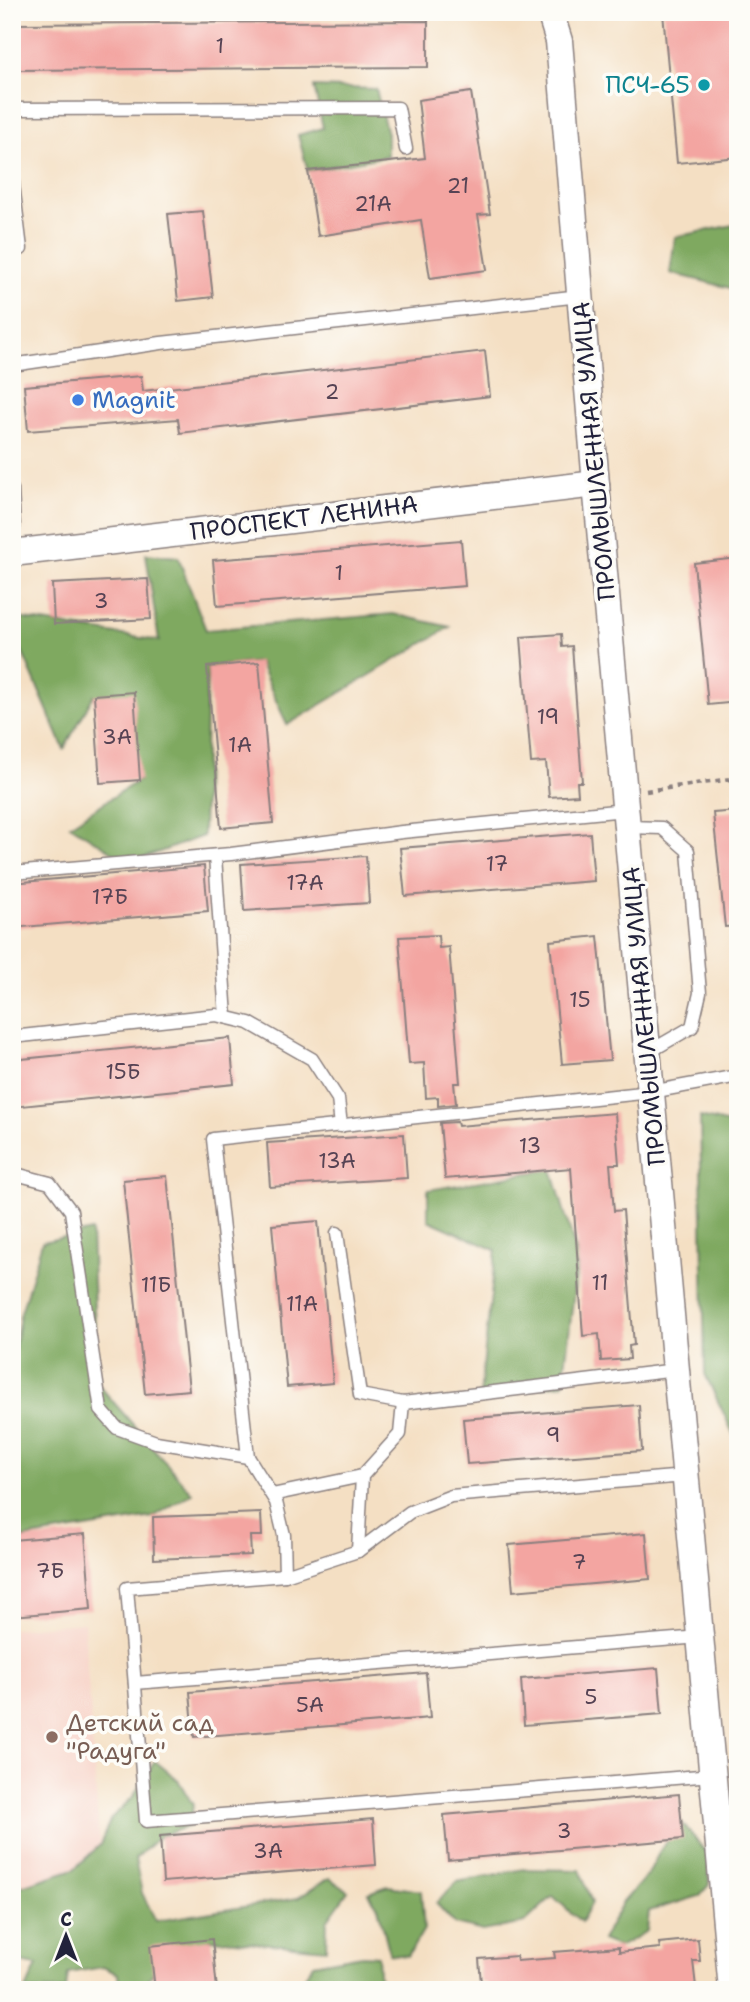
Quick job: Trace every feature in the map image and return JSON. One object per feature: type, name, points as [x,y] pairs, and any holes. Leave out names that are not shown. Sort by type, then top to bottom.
[{"type":"street","name":"ПРОМЫШЛЕННАЯ УЛИЦА","points":[[550,12],[559,41],[596,484],[732,1990]]},
{"type":"street","name":"ПРОМЫШЛЕННАЯ УЛИЦА","points":[[559,41],[565,12]]},
{"type":"street","name":"ПРОСПЕКТ ЛЕНИНА","points":[[12,553],[596,484]]},
{"type":"lane","points":[[12,109],[398,108],[406,149]]},
{"type":"lane","points":[[12,176],[21,249]]},
{"type":"lane","points":[[12,365],[161,343],[580,296]]},
{"type":"lane","points":[[12,489],[12,532]]},
{"type":"lane","points":[[12,873],[215,856],[401,832],[625,810],[662,828],[688,851],[700,993],[692,1027],[647,1053]]},
{"type":"lane","points":[[215,856],[226,1017]]},
{"type":"lane","points":[[12,1037],[216,1015],[249,1023],[312,1059],[338,1099],[341,1126]]},
{"type":"lane","points":[[285,1576],[284,1535],[276,1502],[248,1457],[213,1139],[651,1092],[738,1076]]},
{"type":"lane","points":[[12,1172],[50,1183],[71,1211],[101,1410],[117,1428],[156,1442],[248,1457]]},
{"type":"lane","points":[[337,1233],[360,1395],[403,1404],[676,1370]]},
{"type":"lane","points":[[272,1495],[362,1476],[401,1434],[403,1404]]},
{"type":"lane","points":[[358,1551],[362,1476]]},
{"type":"lane","points":[[685,1476],[451,1496],[410,1512],[358,1551],[285,1576],[127,1588],[146,1821],[712,1775]]},
{"type":"lane","points":[[135,1683],[700,1637]]},
{"type":"path","points":[[625,810],[738,778]]},
{"type":"shaded area","name":"Детский сад \"Радуга\"","points":[[84,1623],[102,1881],[12,1887],[12,1629]]},
{"type":"green space","points":[[314,87],[376,89],[387,134],[387,156],[308,171],[298,135],[323,128]]},
{"type":"green space","points":[[738,224],[738,290],[670,273],[675,237]]},
{"type":"green space","points":[[146,554],[178,557],[206,630],[393,614],[450,627],[287,725],[259,662],[207,667],[203,836],[130,863],[70,825],[139,780],[94,695],[64,749],[12,628],[12,617],[159,641]]},
{"type":"green space","points":[[700,1117],[738,1126],[738,1444],[705,1374]]},
{"type":"green space","points":[[552,1169],[578,1258],[563,1384],[480,1394],[496,1250],[428,1220],[428,1190]]},
{"type":"green space","points":[[91,1231],[97,1383],[192,1493],[153,1517],[12,1540],[12,1364],[20,1316],[42,1242]]},
{"type":"green space","points":[[155,1761],[178,1780],[193,1805],[190,1826],[160,1836],[135,1859],[142,1893],[156,1921],[298,1898],[329,1878],[348,1891],[327,1921],[326,1949],[212,1939],[164,1956],[147,1982],[148,1990],[119,1990],[118,1974],[103,1967],[68,1973],[66,1990],[26,1990],[37,1965],[12,1961],[12,1889],[74,1869],[100,1845],[111,1818],[132,1798]]},
{"type":"green space","points":[[681,1822],[708,1854],[709,1885],[699,1896],[649,1911],[647,1931],[619,1947],[602,1940],[623,1902],[648,1874],[660,1851]]},
{"type":"green space","points":[[524,1869],[580,1870],[592,1903],[581,1922],[553,1896],[524,1923],[483,1931],[455,1924],[436,1903],[457,1882]]},
{"type":"green space","points":[[388,1886],[421,1891],[424,1929],[408,1956],[390,1954],[378,1907],[368,1893]]},
{"type":"green space","points":[[362,1955],[378,1956],[380,1990],[296,1990],[313,1964]]},
{"type":"building","name":"ПСЧ-65","points":[[738,12],[738,157],[677,163],[663,13]]},
{"type":"building","points":[[428,21],[428,67],[12,70],[12,24]]},
{"type":"building","points":[[471,92],[490,214],[478,215],[487,270],[430,278],[421,220],[318,236],[308,171],[425,158],[418,100]]},
{"type":"building","points":[[203,211],[213,297],[178,301],[168,214]]},
{"type":"building","points":[[485,351],[490,396],[180,433],[178,419],[28,431],[24,386],[141,376],[143,391]]},
{"type":"building","points":[[461,540],[465,586],[217,606],[213,560]]},
{"type":"building","points":[[738,558],[738,702],[708,705],[694,563]]},
{"type":"building","points":[[148,579],[151,619],[54,624],[52,584]]},
{"type":"building","points":[[561,634],[562,647],[572,646],[582,782],[577,782],[578,795],[549,797],[546,762],[531,763],[521,637]]},
{"type":"building","points":[[259,662],[273,823],[221,828],[207,667]]},
{"type":"building","points":[[134,692],[140,780],[100,783],[94,695]]},
{"type":"building","points":[[738,811],[738,926],[725,927],[713,813]]},
{"type":"building","points":[[590,833],[594,881],[405,896],[400,848]]},
{"type":"building","points":[[366,856],[369,903],[244,911],[241,864]]},
{"type":"building","points":[[204,866],[208,911],[12,928],[12,883]]},
{"type":"building","points":[[438,935],[439,948],[449,947],[460,1083],[454,1083],[456,1104],[438,1106],[438,1097],[426,1098],[424,1063],[409,1064],[399,937]]},
{"type":"building","points":[[598,936],[610,1060],[562,1064],[550,941]]},
{"type":"building","points":[[230,1038],[234,1084],[12,1107],[12,1060]]},
{"type":"building","points":[[615,1113],[619,1164],[610,1164],[614,1211],[623,1210],[634,1345],[629,1346],[630,1359],[601,1361],[599,1334],[583,1336],[571,1168],[445,1179],[440,1123],[457,1122],[458,1126]]},
{"type":"building","points":[[404,1134],[407,1178],[270,1187],[267,1143]]},
{"type":"building","points":[[167,1176],[189,1390],[145,1394],[123,1180]]},
{"type":"building","points":[[318,1221],[333,1383],[287,1387],[272,1225]]},
{"type":"building","points":[[639,1405],[642,1451],[467,1464],[463,1419]]},
{"type":"building","points":[[261,1513],[262,1536],[250,1536],[251,1555],[154,1559],[153,1517]]},
{"type":"building","points":[[646,1533],[650,1579],[513,1591],[509,1545]]},
{"type":"building","points":[[85,1534],[91,1609],[13,1616],[12,1540]]},
{"type":"building","points":[[658,1668],[662,1714],[524,1725],[521,1679]]},
{"type":"building","points":[[426,1673],[430,1718],[194,1737],[190,1692]]},
{"type":"building","points":[[679,1794],[683,1839],[448,1860],[444,1815]]},
{"type":"building","points":[[373,1819],[376,1865],[163,1882],[160,1836]]},
{"type":"building","points":[[212,1939],[217,1990],[155,1990],[150,1946]]},
{"type":"building","points":[[698,1939],[700,1961],[693,1961],[696,1987],[667,1990],[486,1990],[486,1982],[481,1983],[479,1959],[516,1956],[517,1961],[555,1958],[554,1952],[619,1947],[619,1952],[660,1948],[659,1943]]},
{"type":"place","name":"ПСЧ-65","points":[[704,85]]},
{"type":"place","name":"Magnit","points":[[78,400]]},
{"type":"place","name":"Детский сад \"Радуга\"","points":[[52,1737]]}]
